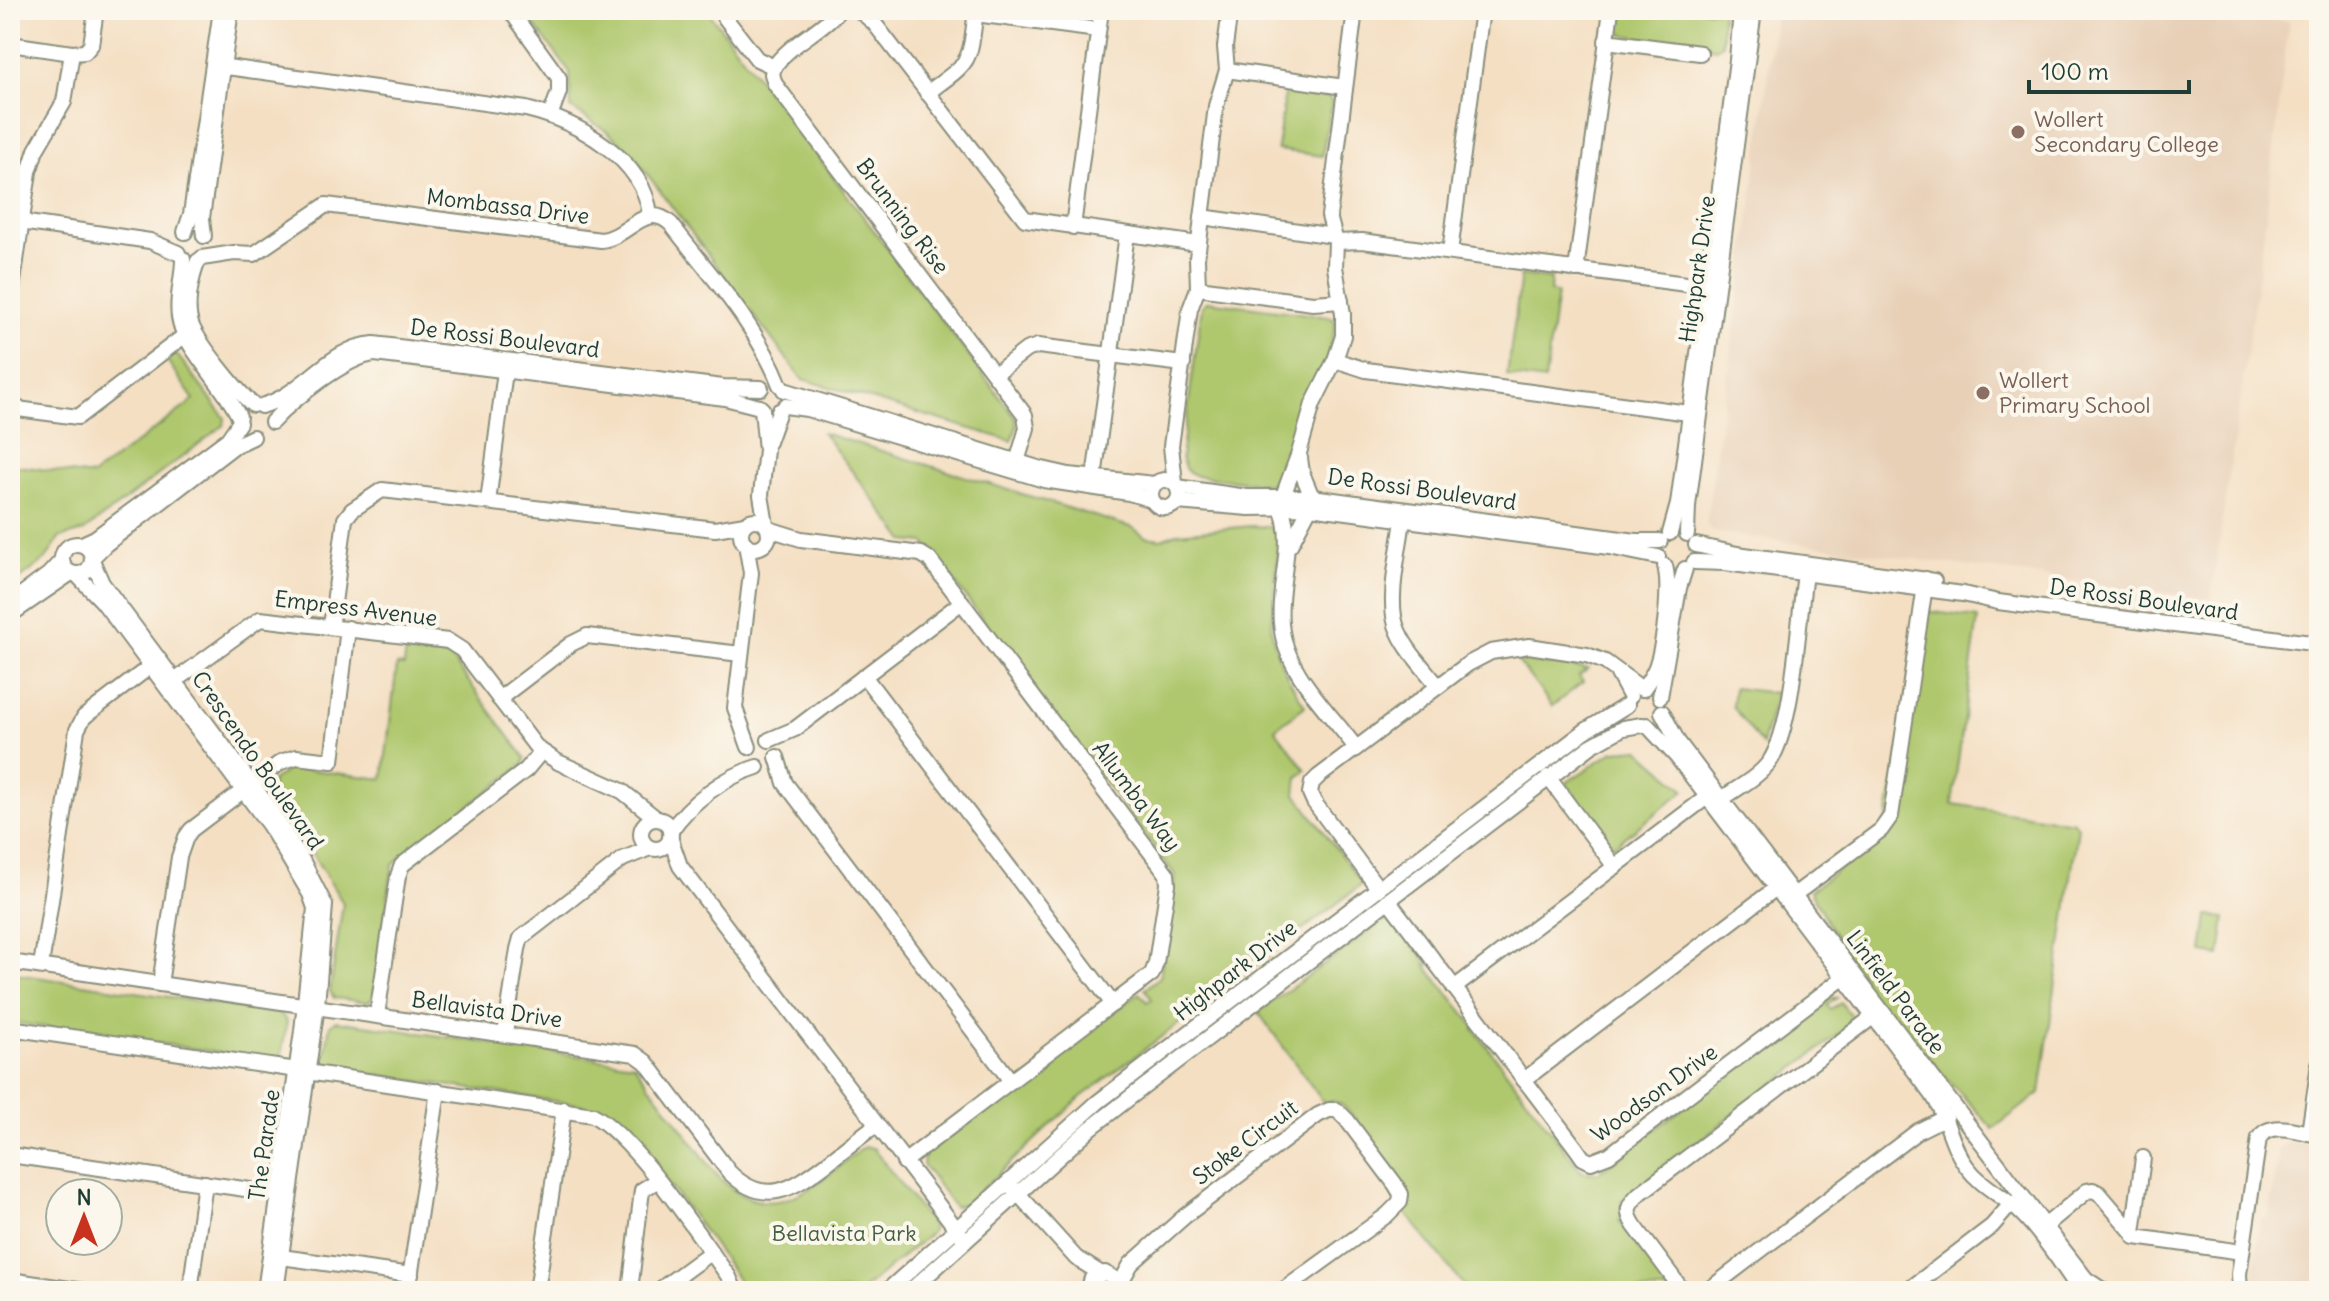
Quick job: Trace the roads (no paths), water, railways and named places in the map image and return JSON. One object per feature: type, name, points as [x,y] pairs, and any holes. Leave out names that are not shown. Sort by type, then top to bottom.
[{"type":"street","points":[[10,44],[79,52],[91,45],[96,10]]},
{"type":"street","points":[[21,222],[150,241],[190,258],[207,250],[202,218],[221,10]]},
{"type":"street","points":[[13,604],[48,575],[89,568],[92,559],[106,544],[234,446],[265,434],[272,422],[269,412],[238,390],[192,326],[189,306],[190,258],[176,244],[191,214],[231,10]]},
{"type":"street","points":[[510,10],[559,78],[559,92],[550,116]]},
{"type":"street","name":"Brunning Rise","points":[[719,10],[752,54],[760,62],[774,67],[772,74],[775,84],[1027,418],[1017,462]]},
{"type":"street","points":[[774,67],[839,10]]},
{"type":"street","points":[[859,10],[874,23],[1019,214],[1032,221],[1198,244]]},
{"type":"street","points":[[1073,227],[1101,10]]},
{"type":"street","points":[[1166,489],[1190,309],[1198,288],[1198,244],[1216,106],[1227,70],[1225,47],[1230,10]]},
{"type":"street","points":[[1355,10],[1329,207],[1329,223],[1335,239],[1343,336],[1313,404],[1282,502],[1287,552],[1280,614],[1286,647],[1298,671],[1356,748],[1478,658],[1516,646],[1587,655],[1613,667],[1635,694]]},
{"type":"street","points":[[1450,252],[1482,10]]},
{"type":"street","points":[[1576,270],[1611,10]]},
{"type":"street","name":"Highpark Drive","points":[[1712,288],[1741,10]]},
{"type":"street","name":"Highpark Drive","points":[[1662,561],[1665,537],[1678,504],[1695,414],[1754,10]]},
{"type":"street","points":[[927,93],[966,63],[976,12],[1098,30]]},
{"type":"street","points":[[1606,41],[1700,53]]},
{"type":"street","points":[[10,302],[32,161],[64,102],[79,52]]},
{"type":"street","points":[[218,66],[526,109],[550,116],[589,136],[624,164],[645,191],[650,215],[671,224],[765,353],[787,398],[766,450]]},
{"type":"street","points":[[1227,70],[1344,87]]},
{"type":"street","name":"Mombassa Drive","points":[[190,258],[258,252],[314,210],[326,205],[601,240],[617,236],[650,215]]},
{"type":"street","points":[[1202,217],[1335,239],[1712,288]]},
{"type":"street","points":[[150,241],[195,231],[234,253]]},
{"type":"street","points":[[1094,478],[1127,234]]},
{"type":"street","points":[[190,258],[178,313],[184,336],[230,397],[245,433],[253,437]]},
{"type":"street","points":[[1198,288],[1313,303],[1341,301]]},
{"type":"street","points":[[10,408],[78,417],[184,336]]},
{"type":"street","name":"De Rossi Boulevard","points":[[257,405],[286,396],[348,350],[374,344],[723,387],[762,387]]},
{"type":"street","points":[[995,374],[1026,350],[1038,346],[1183,364]]},
{"type":"street","points":[[765,353],[762,387],[757,397],[766,450],[761,495],[766,536],[751,573],[735,708],[750,761],[785,783]]},
{"type":"street","name":"De Rossi Boulevard","points":[[272,422],[282,411],[343,366],[367,355],[725,398],[761,408]]},
{"type":"street","points":[[1335,360],[1366,370],[1695,414]]},
{"type":"street","points":[[488,502],[505,371]]},
{"type":"street","points":[[762,387],[771,383],[782,388]]},
{"type":"street","name":"De Rossi Boulevard","points":[[782,388],[1055,472],[1166,489],[1249,508],[1282,502],[1311,502],[1636,541],[1665,537],[1692,539],[1737,554],[1925,584],[1998,602],[2319,644]]},
{"type":"street","points":[[69,569],[67,546],[95,538],[228,439],[244,409],[257,405]]},
{"type":"street","points":[[761,408],[770,413],[782,408]]},
{"type":"street","name":"De Rossi Boulevard","points":[[782,408],[807,409],[1044,480],[1129,493],[1166,489]]},
{"type":"street","name":"Highpark Drive","points":[[1690,565],[1692,539],[1688,506],[1695,414]]},
{"type":"street","points":[[1287,552],[1311,502],[1299,453]]},
{"type":"street","points":[[331,626],[343,524],[352,510],[373,494],[386,489],[715,529],[758,520],[766,536]]},
{"type":"street","points":[[751,573],[741,532],[761,495]]},
{"type":"street","name":"De Rossi Boulevard","points":[[1311,502],[1403,519],[1609,547],[1662,561],[1675,570],[1690,565],[1725,563],[1805,574],[1925,584]]},
{"type":"street","points":[[1403,519],[1394,616],[1402,638],[1438,686]]},
{"type":"street","points":[[715,529],[754,548],[766,536]]},
{"type":"street","name":"Allumba Way","points":[[766,536],[921,554],[933,562],[1167,874],[1156,967],[1152,974],[904,1162]]},
{"type":"street","name":"Crescendo Boulevard","points":[[82,544],[89,550],[102,583],[155,663],[247,787],[287,834],[325,905],[310,1006]]},
{"type":"street","points":[[1662,561],[1668,586],[1660,649],[1655,668],[1635,694],[1629,715],[1644,725],[1657,721],[1679,588],[1690,565]]},
{"type":"street","name":"Crescendo Boulevard","points":[[69,569],[93,590],[155,663]]},
{"type":"street","points":[[1454,988],[1615,867],[1714,798],[1761,770],[1772,757],[1788,703],[1805,574]]},
{"type":"street","points":[[1794,895],[1881,830],[1891,816],[1925,584]]},
{"type":"street","points":[[665,827],[730,778],[771,766],[772,747],[962,602]]},
{"type":"street","name":"Empress Avenue","points":[[170,684],[256,621],[271,619],[454,643],[541,752],[622,791],[665,827]]},
{"type":"street","points":[[160,984],[182,845],[199,822],[289,758],[332,761],[348,628]]},
{"type":"street","points":[[499,699],[571,644],[587,636],[741,654]]},
{"type":"street","points":[[41,966],[77,730],[84,717],[155,663]]},
{"type":"street","points":[[864,676],[1113,1004]]},
{"type":"street","points":[[1635,694],[1653,690],[1661,704]]},
{"type":"street","name":"Highpark Drive","points":[[910,1291],[961,1235],[1012,1188],[1635,694]]},
{"type":"street","name":"Linfield Parade","points":[[1661,704],[1678,742],[1776,888],[1848,974],[2086,1279],[2104,1291]]},
{"type":"street","points":[[739,721],[772,747],[785,783],[1011,1081]]},
{"type":"street","name":"Highpark Drive","points":[[1383,894],[1612,733],[1628,725],[1644,725]]},
{"type":"street","name":"Linfield Parade","points":[[1644,725],[1714,798],[1794,895],[1874,1016],[1939,1104],[1954,1146],[1965,1165],[1984,1187],[2011,1204],[2026,1219],[2080,1291]]},
{"type":"street","points":[[730,778],[755,740],[772,747]]},
{"type":"street","name":"Woodson Drive","points":[[1356,748],[1315,780],[1310,793],[1314,802],[1583,1158],[1591,1162],[1602,1160],[1848,974]]},
{"type":"street","points":[[377,1015],[402,865],[526,770],[541,752]]},
{"type":"street","points":[[1548,777],[1615,867]]},
{"type":"street","points":[[630,799],[643,842],[680,866]]},
{"type":"street","points":[[623,859],[648,821],[665,827],[680,866],[961,1235]]},
{"type":"street","points":[[505,1034],[521,938],[623,859],[665,846],[665,827]]},
{"type":"street","points":[[1524,1080],[1776,888]]},
{"type":"street","name":"Bellavista Drive","points":[[10,962],[629,1052],[641,1057],[729,1172],[754,1189],[775,1192],[794,1187],[876,1125]]},
{"type":"street","name":"The Parade","points":[[276,1291],[310,1006]]},
{"type":"street","points":[[1683,1291],[1629,1218],[1629,1204],[1874,1016]]},
{"type":"street","points":[[10,1028],[591,1115],[602,1120],[657,1181],[729,1277],[735,1291]]},
{"type":"street","points":[[2240,1291],[2239,1274],[2256,1145],[2261,1134],[2273,1128],[2314,1134],[2319,1064]]},
{"type":"street","name":"The Parade","points":[[265,1291],[302,1071]]},
{"type":"street","points":[[408,1291],[438,1091]]},
{"type":"street","points":[[537,1291],[564,1109]]},
{"type":"street","name":"Stoke Circuit","points":[[1118,1289],[1131,1264],[1185,1216],[1318,1115],[1337,1110],[1395,1184],[1401,1194],[1400,1202],[1282,1291]]},
{"type":"street","points":[[1707,1291],[1918,1131],[1946,1117]]},
{"type":"street","points":[[10,1155],[279,1194]]},
{"type":"street","points":[[2133,1233],[2143,1158]]},
{"type":"street","points":[[630,1291],[642,1190],[657,1181]]},
{"type":"street","points":[[190,1291],[205,1183]]},
{"type":"street","points":[[1012,1188],[1076,1258],[1114,1278],[1118,1289]]},
{"type":"street","points":[[2045,1226],[2087,1191],[2093,1190],[2099,1193],[2135,1237],[2242,1252]]},
{"type":"street","points":[[1907,1291],[1994,1225],[2011,1204]]},
{"type":"street","name":"Highpark Drive","points":[[887,1291],[961,1235]]},
{"type":"street","points":[[658,1291],[711,1252]]},
{"type":"street","points":[[281,1257],[411,1275]]},
{"type":"street","points":[[1076,1258],[1088,1289]]},
{"type":"street","name":"Stoke Circuit","points":[[1102,1273],[1131,1264]]},
{"type":"street","points":[[1088,1289],[1092,1278],[1102,1273]]},
{"type":"street","points":[[2232,1291],[2239,1274]]},
{"type":"street","points":[[10,1280],[83,1291]]},
{"type":"place","name":"Wollert Secondary College","points":[[2018,132]]},
{"type":"place","name":"Wollert Primary School","points":[[1983,393]]},
{"type":"park label","name":"Bellavista Park","points":[[844,1233]]}]
